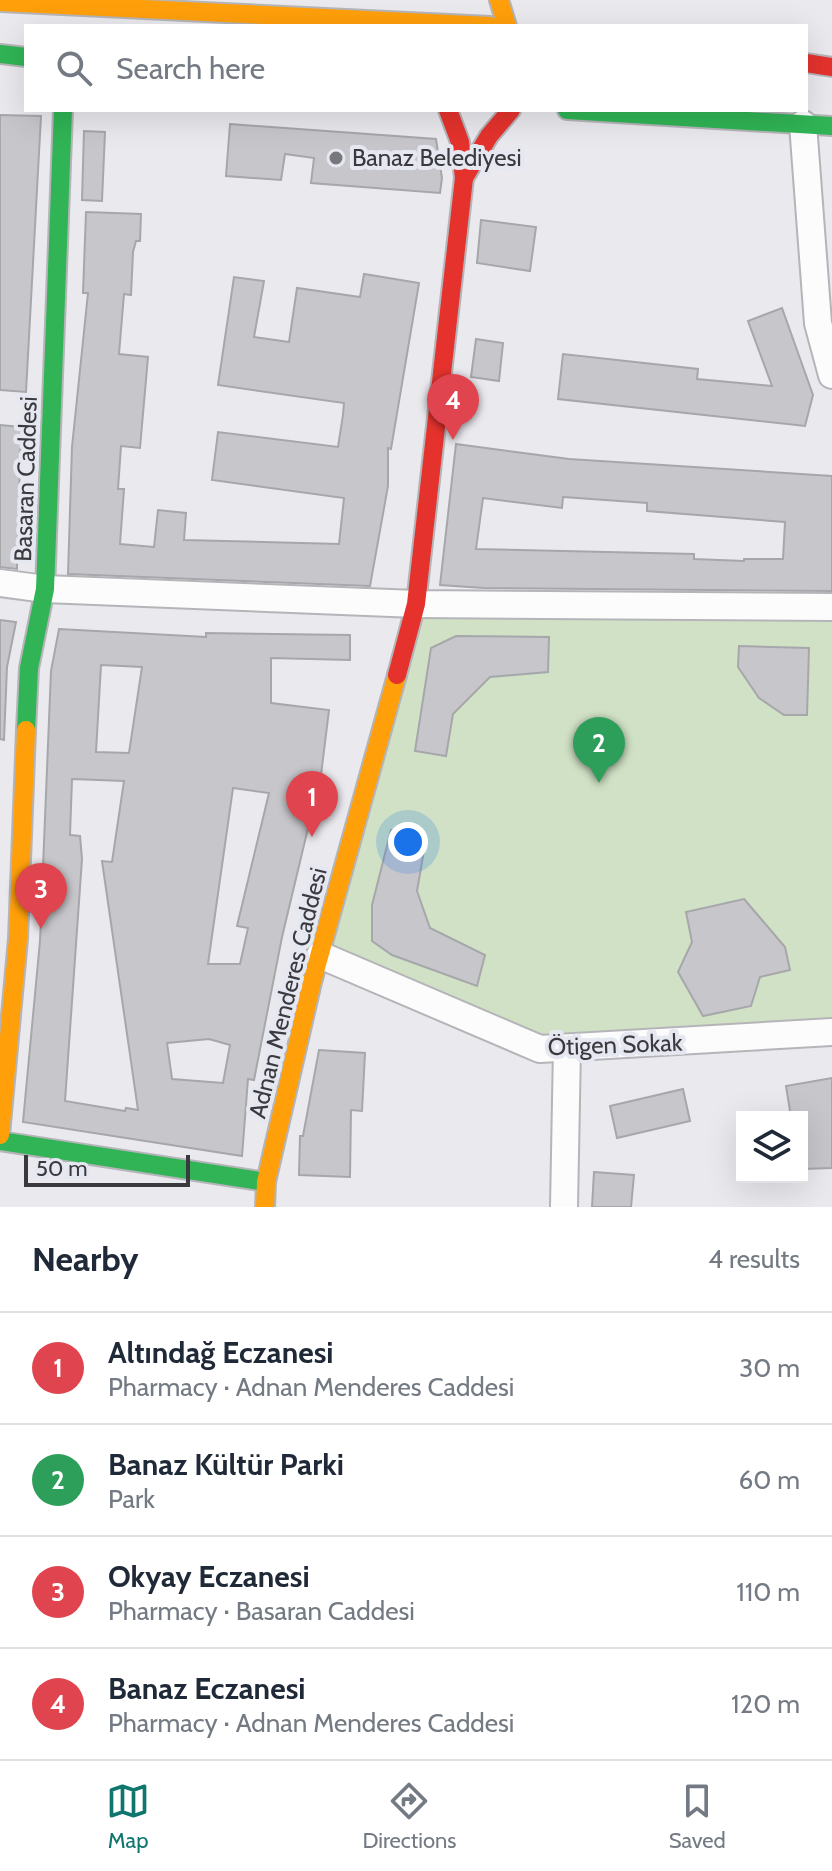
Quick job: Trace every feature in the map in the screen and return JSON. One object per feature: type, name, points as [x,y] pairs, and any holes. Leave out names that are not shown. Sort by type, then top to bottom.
[{"type":"main road","points":[[0,2],[72,2],[450,24],[473,0]]},
{"type":"main road","points":[[499,0],[506,24]]},
{"type":"main road","points":[[0,54],[24,57]]},
{"type":"main road","points":[[808,63],[832,67]]},
{"type":"main road","name":"Basaran Caddesi","points":[[0,1138],[18,939],[29,668],[45,589],[63,112]]},
{"type":"main road","points":[[449,112],[460,142],[464,178]]},
{"type":"main road","points":[[464,178],[489,136],[509,112]]},
{"type":"main road","points":[[601,112],[832,126]]},
{"type":"main road","name":"Adnan Menderes Caddesi","points":[[265,1207],[266,1182],[320,955],[416,604],[464,178]]},
{"type":"main road","points":[[0,1138],[266,1182]]},
{"type":"street","points":[[803,124],[818,323],[832,375]]},
{"type":"street","points":[[0,583],[45,589],[416,604],[832,607]]},
{"type":"street","name":"Ötigen Sokak","points":[[320,955],[540,1049],[832,1032]]},
{"type":"street","points":[[564,1207],[567,1048]]},
{"type":"green space","points":[[416,604],[832,612],[832,1018],[540,1049],[320,955]]},
{"type":"building","points":[[0,115],[41,116],[26,392],[0,390]]},
{"type":"building","name":"Banaz Belediyesi","points":[[230,124],[436,139],[442,178],[440,193],[311,183],[314,158],[285,154],[281,180],[226,176]]},
{"type":"building","points":[[84,131],[105,132],[102,201],[82,200]]},
{"type":"building","points":[[86,212],[141,214],[140,241],[136,241],[133,252],[131,295],[124,294],[119,354],[148,357],[140,448],[121,446],[118,489],[124,489],[120,544],[154,547],[158,510],[186,513],[184,540],[339,544],[344,498],[212,480],[218,432],[338,447],[343,415],[344,403],[218,385],[234,277],[264,281],[254,337],[289,342],[297,288],[360,297],[364,274],[419,283],[391,449],[388,448],[388,486],[370,586],[68,574],[72,447],[88,293],[83,293]]},
{"type":"building","points":[[481,220],[536,227],[530,271],[477,263]]},
{"type":"building","points":[[782,308],[813,395],[805,426],[558,399],[563,354],[698,369],[697,379],[772,386],[748,321]]},
{"type":"building","points":[[476,339],[503,343],[499,381],[471,377]]},
{"type":"building","points":[[0,425],[21,427],[17,569],[0,567]]},
{"type":"building","points":[[456,444],[569,459],[832,476],[832,591],[440,585]],"holes":[[[563,497],[647,503],[647,511],[785,522],[783,559],[744,561],[694,559],[694,554],[476,549],[483,498],[562,508]]]},
{"type":"building","points":[[0,620],[16,622],[7,667],[4,740],[0,739]]},
{"type":"building","points":[[59,629],[206,637],[206,633],[350,635],[350,660],[271,658],[271,703],[329,710],[318,799],[315,799],[282,937],[254,1080],[248,1079],[242,1156],[23,1122],[40,941],[51,671]],"holes":[[[101,665],[142,667],[129,753],[96,752]],[[72,779],[124,781],[112,862],[102,861],[138,1110],[126,1108],[125,1111],[65,1101],[82,859],[80,836],[70,835]],[[233,788],[269,793],[237,926],[248,928],[240,964],[208,964]],[[209,1039],[230,1045],[223,1083],[172,1079],[167,1043]]]},
{"type":"building","points":[[456,636],[549,637],[548,672],[490,677],[453,714],[446,756],[415,751],[431,648]]},
{"type":"building","points":[[739,646],[809,648],[807,715],[784,715],[759,698],[738,667]]},
{"type":"building","points":[[391,830],[426,839],[417,891],[430,928],[485,955],[477,986],[392,955],[372,941],[372,905]]},
{"type":"building","points":[[744,899],[785,947],[790,970],[760,977],[751,1006],[703,1016],[678,972],[692,942],[686,912]]},
{"type":"building","points":[[319,1050],[365,1053],[362,1111],[351,1110],[350,1177],[299,1175],[300,1136],[303,1136]]},
{"type":"building","points":[[832,1078],[832,1168],[808,1169],[808,1111],[790,1111],[786,1086]]},
{"type":"building","points":[[683,1089],[690,1121],[617,1138],[610,1106]]},
{"type":"building","points":[[594,1172],[634,1175],[631,1207],[592,1207]]},
{"type":"traffic: fast","points":[[0,54],[24,57]]},
{"type":"traffic: fast","points":[[26,730],[29,668],[45,589],[63,112]]},
{"type":"traffic: fast","points":[[600,112],[832,126]]},
{"type":"traffic: fast","points":[[0,1141],[266,1182]]},
{"type":"traffic: slow","points":[[499,0],[506,24]]},
{"type":"traffic: slow","points":[[0,2],[449,24]]},
{"type":"traffic: slow","points":[[265,1207],[266,1182],[312,982],[397,675]]},
{"type":"traffic: slow","points":[[0,1135],[18,939],[26,730]]},
{"type":"traffic: jam","points":[[808,63],[832,67]]},
{"type":"traffic: jam","points":[[397,675],[416,604],[464,178],[460,142],[449,112]]},
{"type":"traffic: jam","points":[[464,178],[489,136],[509,112]]},
{"type":"place","name":"Banaz Belediyesi","points":[[336,158]]},
{"type":"place","name":"Banaz Eczanesi","points":[[453,440]]},
{"type":"place","name":"Banaz Kültür Parki","points":[[599,783]]},
{"type":"place","name":"Altındağ Eczanesi","points":[[312,837]]},
{"type":"place","name":"Okyay Eczanesi","points":[[41,929]]}]
